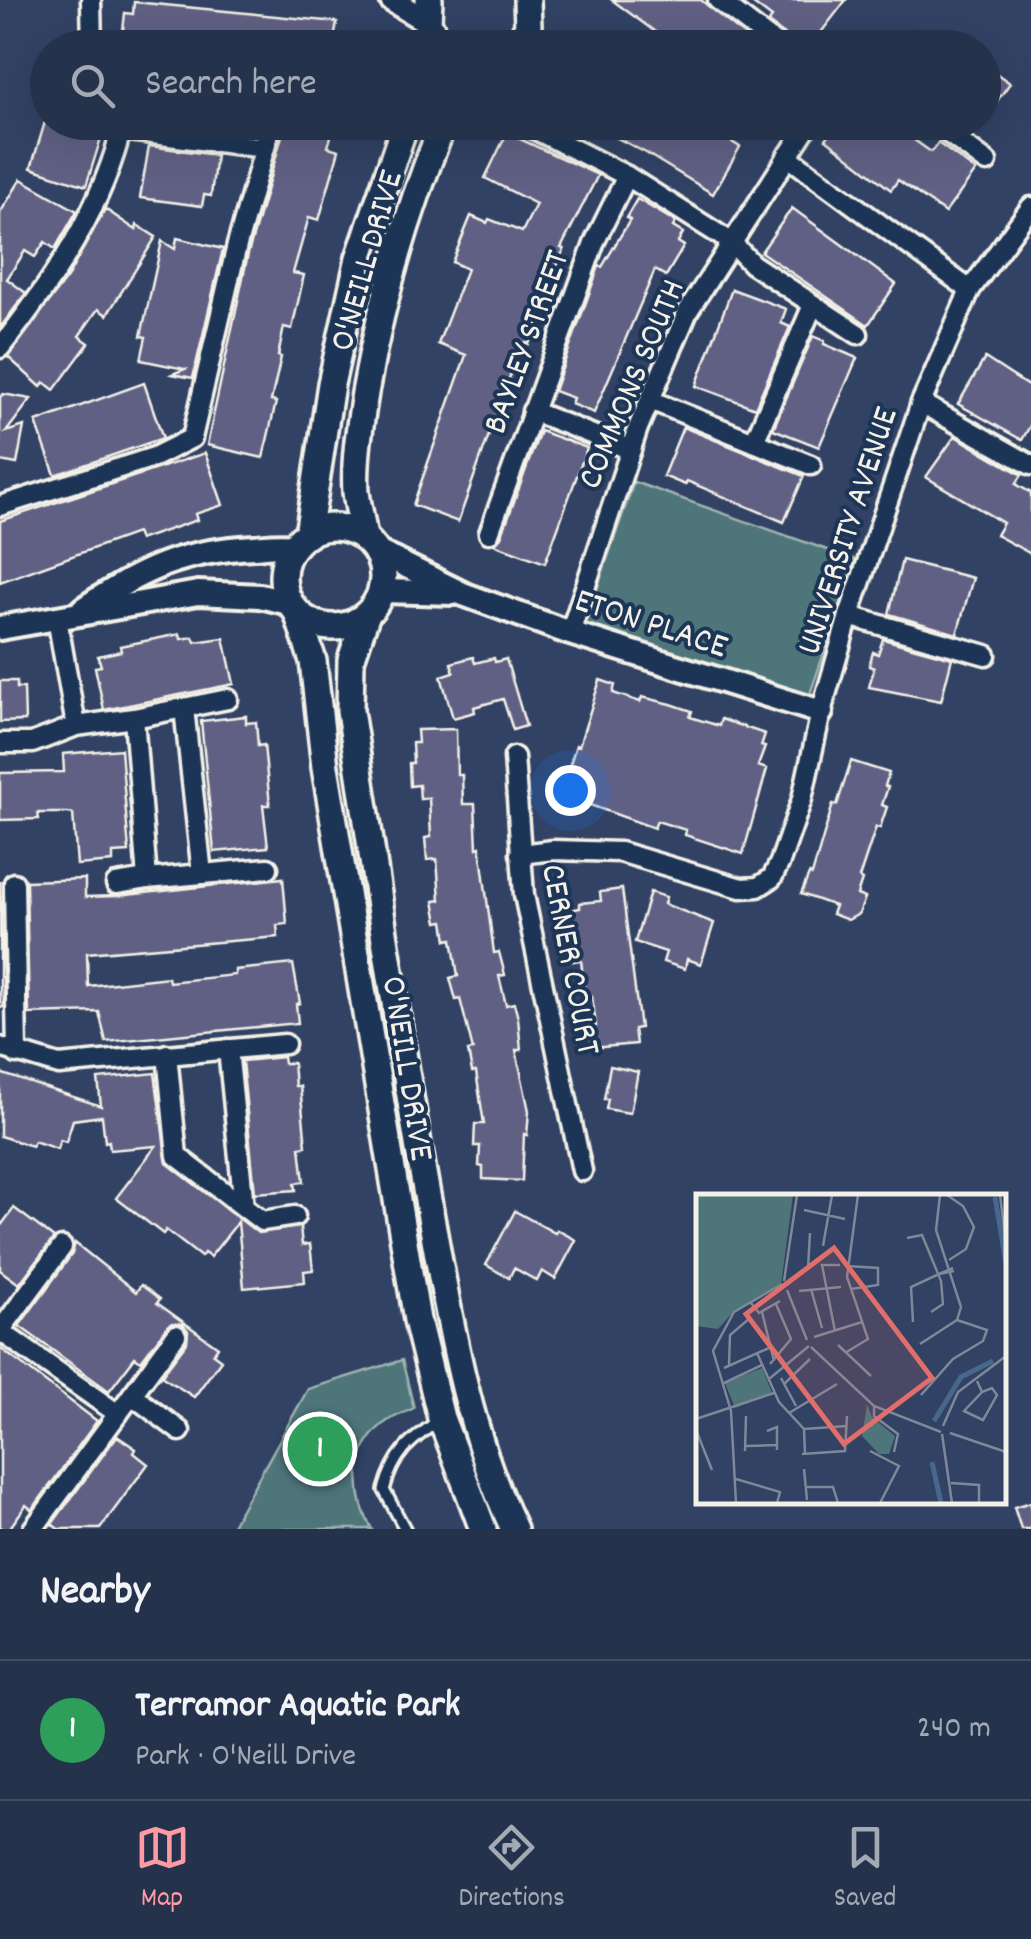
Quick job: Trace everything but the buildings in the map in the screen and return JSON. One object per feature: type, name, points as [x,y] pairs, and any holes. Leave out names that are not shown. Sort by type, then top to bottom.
[{"type":"main road","points":[[526,30],[527,0]]},
{"type":"main road","name":"O'NEILL DRIVE","points":[[400,140],[359,258],[300,540],[285,560],[282,575],[314,661],[325,766],[417,1320],[442,1418],[483,1529]]},
{"type":"main road","name":"O'NEILL DRIVE","points":[[437,140],[388,278],[360,424],[356,491],[370,544],[384,577],[382,591],[366,616],[351,660],[350,711],[415,1126],[455,1348],[478,1430],[514,1529]]},
{"type":"main road","points":[[300,540],[336,526],[370,544]]},
{"type":"main road","points":[[293,607],[315,624],[336,628],[366,616]]},
{"type":"street","points":[[92,0],[92,30]]},
{"type":"street","points":[[392,0],[428,11]]},
{"type":"street","points":[[722,1],[758,30]]},
{"type":"street","points":[[0,348],[45,291],[106,183],[118,140]]},
{"type":"street","points":[[212,140],[264,148]]},
{"type":"street","points":[[0,506],[154,456],[192,438],[237,244],[266,140]]},
{"type":"street","points":[[556,140],[628,176],[731,242],[752,264],[858,334]]},
{"type":"street","name":"COMMONS SOUTH","points":[[570,633],[631,450],[688,311],[798,140]]},
{"type":"street","points":[[957,140],[987,162]]},
{"type":"street","points":[[787,156],[970,290]]},
{"type":"street","name":"BAYLEY STREET","points":[[489,533],[595,241],[628,176]]},
{"type":"street","name":"UNIVERSITY AVENUE","points":[[520,854],[553,850],[620,852],[740,888],[758,887],[772,878],[802,799],[848,616],[921,403],[970,290],[1030,209]]},
{"type":"street","points":[[754,442],[813,304]]},
{"type":"street","points":[[650,400],[811,465]]},
{"type":"street","points":[[921,403],[1031,465]]},
{"type":"street","points":[[532,411],[631,450]]},
{"type":"street","points":[[66,616],[120,584],[195,552],[300,540]]},
{"type":"street","name":"ETON PLACE","points":[[370,544],[462,594],[570,633],[821,712]]},
{"type":"street","name":"ETON PLACE","points":[[382,591],[462,594]]},
{"type":"street","points":[[0,628],[198,593],[260,596],[293,607]]},
{"type":"street","points":[[66,616],[76,726]]},
{"type":"street","points":[[848,616],[986,655]]},
{"type":"street","points":[[0,743],[32,743],[76,726],[228,698]]},
{"type":"street","points":[[184,708],[202,874]]},
{"type":"street","points":[[134,718],[147,878]]},
{"type":"street","name":"CERNER COURT","points":[[514,756],[524,896],[582,1171]]},
{"type":"street","points":[[116,884],[268,868]]},
{"type":"street","points":[[14,882],[8,1050],[59,1065],[285,1044]]},
{"type":"street","points":[[228,1049],[244,1206]]},
{"type":"street","points":[[167,1054],[177,1156],[262,1220],[295,1216]]},
{"type":"street","points":[[62,1247],[0,1331],[118,1414]]},
{"type":"street","points":[[32,1529],[176,1336]]},
{"type":"street","points":[[132,1395],[180,1431]]},
{"type":"lane","points":[[405,1529],[384,1490],[390,1466],[407,1443],[442,1418]]},
{"type":"green space","points":[[634,482],[856,560],[808,700],[585,623]]},
{"type":"green space","points":[[402,1360],[414,1408],[375,1432],[361,1458],[361,1502],[372,1529],[230,1529],[308,1389]]},
{"type":"place","name":"Terramor Aquatic Park","points":[[320,1449]]}]
